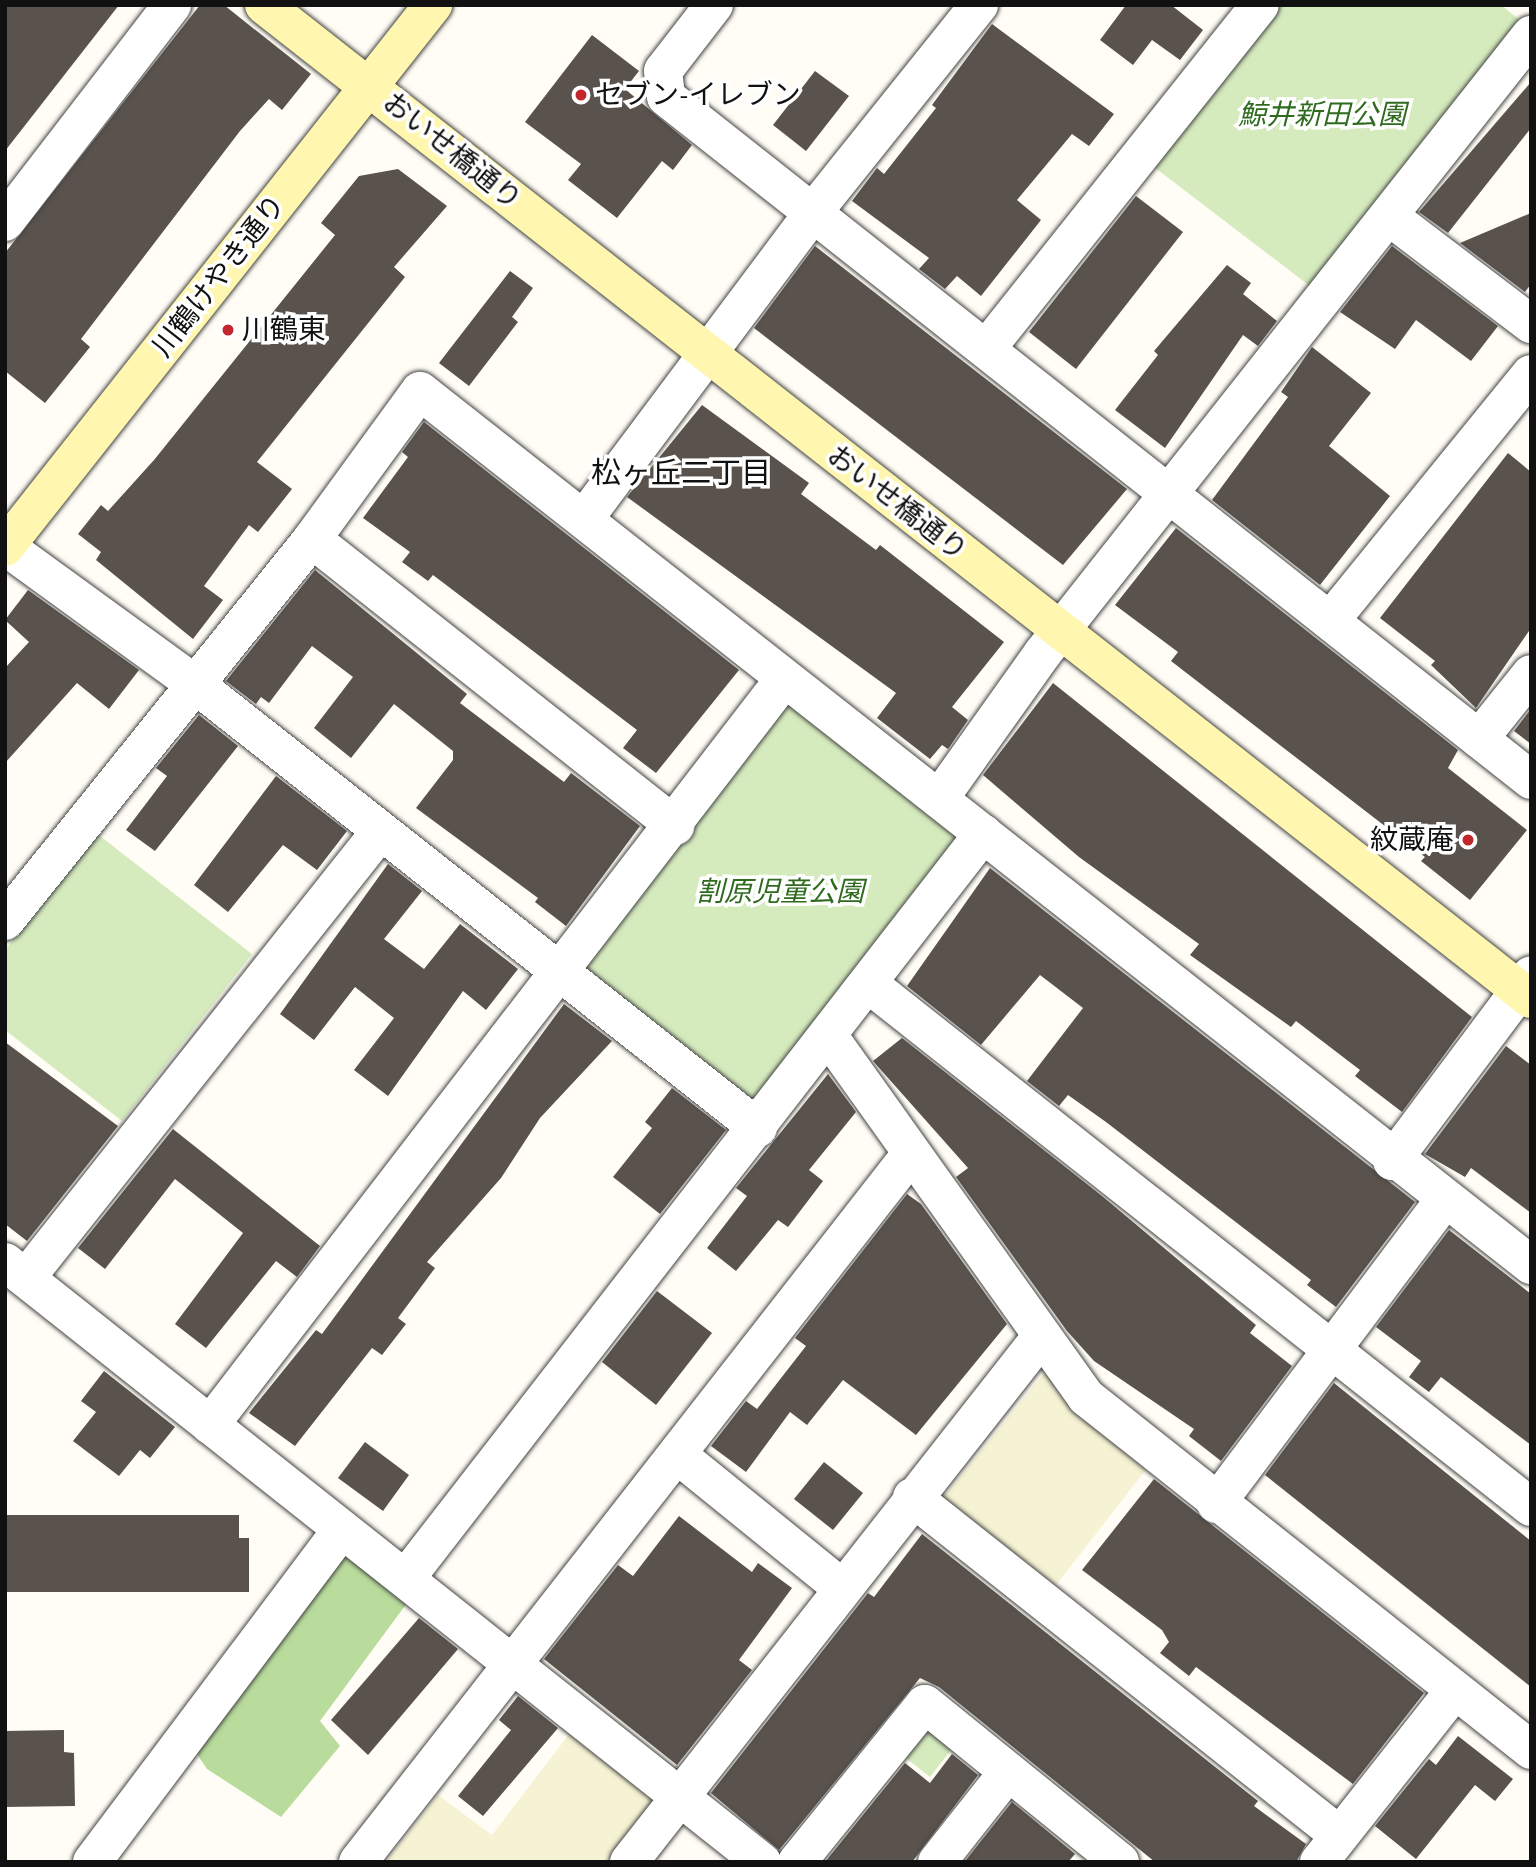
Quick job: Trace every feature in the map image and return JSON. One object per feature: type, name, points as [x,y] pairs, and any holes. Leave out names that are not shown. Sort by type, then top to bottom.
[{"type":"street","points":[[8,213],[172,5]]},
{"type":"street","name":"おいせ橋通り","points":[[264,5],[369,85],[1060,632],[1527,988]]},
{"type":"street","name":"川鶴けやき通り","points":[[5,546],[433,5]]},
{"type":"street","points":[[714,5],[663,71],[666,97],[814,211],[1531,780]]},
{"type":"street","points":[[584,519],[814,211],[979,5]]},
{"type":"street","points":[[987,348],[1260,5]]},
{"type":"street","points":[[939,799],[1060,632],[1531,35]]},
{"type":"street","points":[[1390,217],[1531,324]]},
{"type":"street","points":[[1330,621],[1531,373]]},
{"type":"street","points":[[5,920],[312,539],[420,391],[939,799],[1392,1161],[1531,1265]]},
{"type":"street","points":[[312,539],[676,826]]},
{"type":"street","points":[[5,546],[195,684],[379,833],[758,1128]]},
{"type":"street","points":[[1479,739],[1531,674]]},
{"type":"street","points":[[210,1425],[558,972],[676,826],[784,679]]},
{"type":"street","points":[[379,833],[15,1270],[762,1862]]},
{"type":"street","points":[[406,1578],[830,1038],[983,834]]},
{"type":"street","points":[[870,985],[1531,1507]]},
{"type":"street","points":[[1392,1161],[1527,988]]},
{"type":"street","points":[[830,1038],[1041,1338],[1086,1397],[1216,1504],[1531,1750]]},
{"type":"street","points":[[358,1862],[679,1456],[911,1154]]},
{"type":"street","points":[[1216,1504],[1445,1199]]},
{"type":"street","points":[[629,1862],[912,1497],[1041,1338]]},
{"type":"street","points":[[679,1456],[842,1588]]},
{"type":"street","points":[[912,1497],[1329,1849],[1454,1691]]},
{"type":"street","points":[[92,1862],[342,1529]]},
{"type":"street","points":[[797,1862],[925,1704],[1008,1772],[1104,1857]]},
{"type":"street","points":[[937,1862],[1008,1772]]},
{"type":"shaded area","points":[[1047,1370],[1148,1467],[1053,1589],[942,1499]]},
{"type":"shaded area","points":[[573,1729],[655,1799],[607,1862],[386,1862],[438,1795],[492,1835]]},
{"type":"green space","name":"鯨井新田公園","points":[[1278,5],[1501,5],[1521,21],[1315,290],[1154,167]]},
{"type":"green space","name":"割原児童公園","points":[[785,694],[967,838],[755,1117],[573,974]]},
{"type":"green space","points":[[96,833],[252,954],[122,1121],[5,1030],[5,950]]},
{"type":"green space","points":[[340,1548],[407,1603],[320,1721],[340,1746],[281,1817],[207,1769],[193,1748]]},
{"type":"green space","points":[[925,1715],[958,1741],[930,1777],[897,1751]]},
{"type":"building","points":[[5,5],[119,5],[5,151]]},
{"type":"building","points":[[200,5],[224,5],[311,74],[282,110],[269,99],[240,131],[81,339],[90,347],[45,403],[5,371],[5,253]]},
{"type":"building","points":[[1126,5],[1171,5],[1203,30],[1180,60],[1152,40],[1133,65],[1100,40]]},
{"type":"building","points":[[992,24],[1114,114],[1089,146],[1072,134],[1017,200],[1041,220],[981,296],[957,276],[945,289],[919,269],[929,258],[852,201],[877,168],[884,174],[936,108],[932,105]]},
{"type":"building","points":[[592,35],[639,71],[625,89],[692,145],[673,170],[662,161],[617,218],[568,180],[581,164],[525,122]]},
{"type":"building","points":[[815,71],[849,96],[806,151],[773,125]]},
{"type":"building","points":[[1531,82],[1531,128],[1448,233],[1419,212]]},
{"type":"building","points":[[398,169],[447,206],[394,267],[405,277],[257,462],[292,489],[258,532],[249,525],[204,586],[223,600],[193,639],[96,560],[101,552],[78,534],[101,505],[108,511],[154,460],[335,235],[321,223],[359,176]]},
{"type":"building","points":[[1136,196],[1183,232],[1076,369],[1029,332]]},
{"type":"building","points":[[1531,213],[1531,284],[1525,292],[1460,243]]},
{"type":"building","points":[[815,246],[1127,489],[1063,565],[754,328]]},
{"type":"building","points":[[1392,246],[1498,326],[1471,361],[1416,320],[1395,349],[1340,312]]},
{"type":"building","points":[[1227,265],[1251,283],[1243,294],[1277,321],[1258,346],[1243,335],[1165,448],[1115,410],[1158,355],[1154,351]]},
{"type":"building","points":[[510,271],[533,288],[512,317],[518,322],[469,386],[439,363]]},
{"type":"building","points":[[1312,347],[1371,393],[1329,446],[1390,496],[1320,585],[1212,500],[1288,397],[1281,392]]},
{"type":"building","points":[[702,405],[809,483],[801,494],[876,550],[880,545],[1004,642],[952,707],[968,720],[948,749],[942,745],[930,759],[877,718],[896,693],[627,497]]},
{"type":"building","points":[[424,422],[739,670],[656,773],[623,748],[637,730],[433,575],[428,581],[402,562],[410,552],[363,518],[408,457],[402,452]]},
{"type":"building","points":[[1508,453],[1531,472],[1531,628],[1476,708],[1431,665],[1435,661],[1380,618]]},
{"type":"building","points":[[1176,528],[1458,750],[1448,768],[1527,830],[1470,900],[1421,861],[1425,857],[1171,661],[1178,652],[1115,605]]},
{"type":"building","points":[[315,570],[467,694],[460,703],[564,782],[571,773],[640,826],[566,926],[535,902],[538,898],[416,808],[453,760],[453,751],[394,704],[351,758],[314,728],[353,677],[312,646],[269,703],[261,697],[256,704],[226,681]]},
{"type":"building","points":[[28,590],[139,670],[109,709],[77,683],[5,763],[5,668],[29,642],[5,620]]},
{"type":"building","points":[[1053,683],[1472,1017],[1402,1112],[1355,1076],[1360,1070],[1296,1021],[1291,1027],[1190,955],[1199,944],[1079,857],[983,775]]},
{"type":"building","points":[[1531,709],[1531,744],[1514,731]]},
{"type":"building","points":[[199,715],[238,746],[155,851],[126,830],[167,776],[156,768]]},
{"type":"building","points":[[276,776],[347,831],[317,870],[283,845],[228,912],[194,885]]},
{"type":"building","points":[[388,864],[422,891],[384,939],[424,969],[460,924],[518,969],[486,1010],[463,991],[388,1096],[354,1070],[394,1018],[355,987],[314,1040],[280,1014]]},
{"type":"building","points":[[990,868],[1415,1202],[1336,1307],[1307,1285],[1311,1280],[1106,1122],[1068,1095],[1059,1106],[1027,1081],[1083,1008],[1040,975],[981,1045],[907,986]]},
{"type":"building","points":[[564,1004],[612,1041],[540,1118],[501,1178],[427,1262],[435,1268],[398,1318],[406,1324],[382,1355],[372,1348],[295,1446],[249,1413],[316,1330],[322,1334]]},
{"type":"building","points":[[902,1038],[1102,1196],[1256,1325],[1250,1333],[1292,1366],[1221,1461],[1189,1436],[1194,1429],[1094,1361],[1067,1331],[956,1177],[968,1168],[873,1061]]},
{"type":"building","points":[[5,1042],[118,1126],[27,1241],[5,1224]]},
{"type":"building","points":[[1506,1046],[1531,1065],[1531,1213],[1471,1168],[1465,1177],[1425,1154]]},
{"type":"building","points":[[828,1074],[856,1112],[809,1170],[823,1181],[788,1227],[778,1220],[736,1271],[707,1248],[747,1196],[736,1188]]},
{"type":"building","points":[[672,1088],[726,1130],[660,1214],[613,1177],[652,1128],[645,1122]]},
{"type":"building","points":[[173,1129],[320,1246],[297,1277],[276,1261],[206,1348],[175,1324],[243,1233],[175,1179],[105,1269],[78,1248]]},
{"type":"building","points":[[907,1194],[921,1204],[1007,1324],[916,1435],[843,1380],[807,1425],[790,1412],[746,1472],[711,1446],[746,1401],[757,1409],[806,1346],[795,1338]]},
{"type":"building","points":[[1449,1230],[1531,1294],[1531,1445],[1441,1377],[1429,1392],[1409,1377],[1421,1361],[1376,1327]]},
{"type":"building","points":[[657,1291],[712,1333],[656,1405],[602,1362]]},
{"type":"building","points":[[104,1371],[175,1427],[150,1458],[140,1450],[119,1476],[73,1441],[96,1412],[81,1401]]},
{"type":"building","points":[[1334,1383],[1531,1541],[1531,1687],[1265,1475]]},
{"type":"building","points":[[365,1442],[409,1475],[383,1511],[338,1478]]},
{"type":"building","points":[[824,1462],[863,1493],[833,1530],[794,1499]]},
{"type":"building","points":[[1154,1479],[1424,1693],[1353,1784],[1196,1667],[1189,1676],[1160,1653],[1169,1642],[1162,1630],[1082,1570]]},
{"type":"building","points":[[5,1515],[239,1515],[239,1538],[249,1538],[249,1592],[5,1592]]},
{"type":"building","points":[[679,1516],[752,1572],[758,1563],[792,1588],[739,1660],[752,1670],[677,1765],[544,1659],[618,1565],[633,1576]]},
{"type":"building","points":[[922,1534],[1258,1801],[1254,1806],[1306,1844],[1296,1862],[1155,1862],[939,1687],[920,1678],[779,1850],[711,1793],[868,1593],[874,1597]]},
{"type":"building","points":[[419,1618],[458,1649],[368,1755],[331,1720]]},
{"type":"building","points":[[518,1696],[558,1728],[483,1816],[458,1796],[511,1730],[499,1720]]},
{"type":"building","points":[[64,1730],[64,1752],[74,1753],[75,1806],[5,1807],[5,1731]]},
{"type":"building","points":[[1458,1736],[1513,1779],[1495,1801],[1475,1785],[1416,1859],[1375,1826],[1429,1759],[1436,1765]]},
{"type":"building","points":[[952,1754],[978,1775],[912,1862],[825,1862],[905,1763],[930,1783]]},
{"type":"building","points":[[1012,1802],[1075,1854],[1068,1862],[966,1860]]},
{"type":"place","name":"セブン-イレブン","points":[[581,95]]},
{"type":"place","name":"川鶴東","points":[[228,330]]},
{"type":"place","name":"紋蔵庵","points":[[1468,840]]},
{"type":"district","name":"松ヶ丘二丁目","points":[[681,473]]}]
